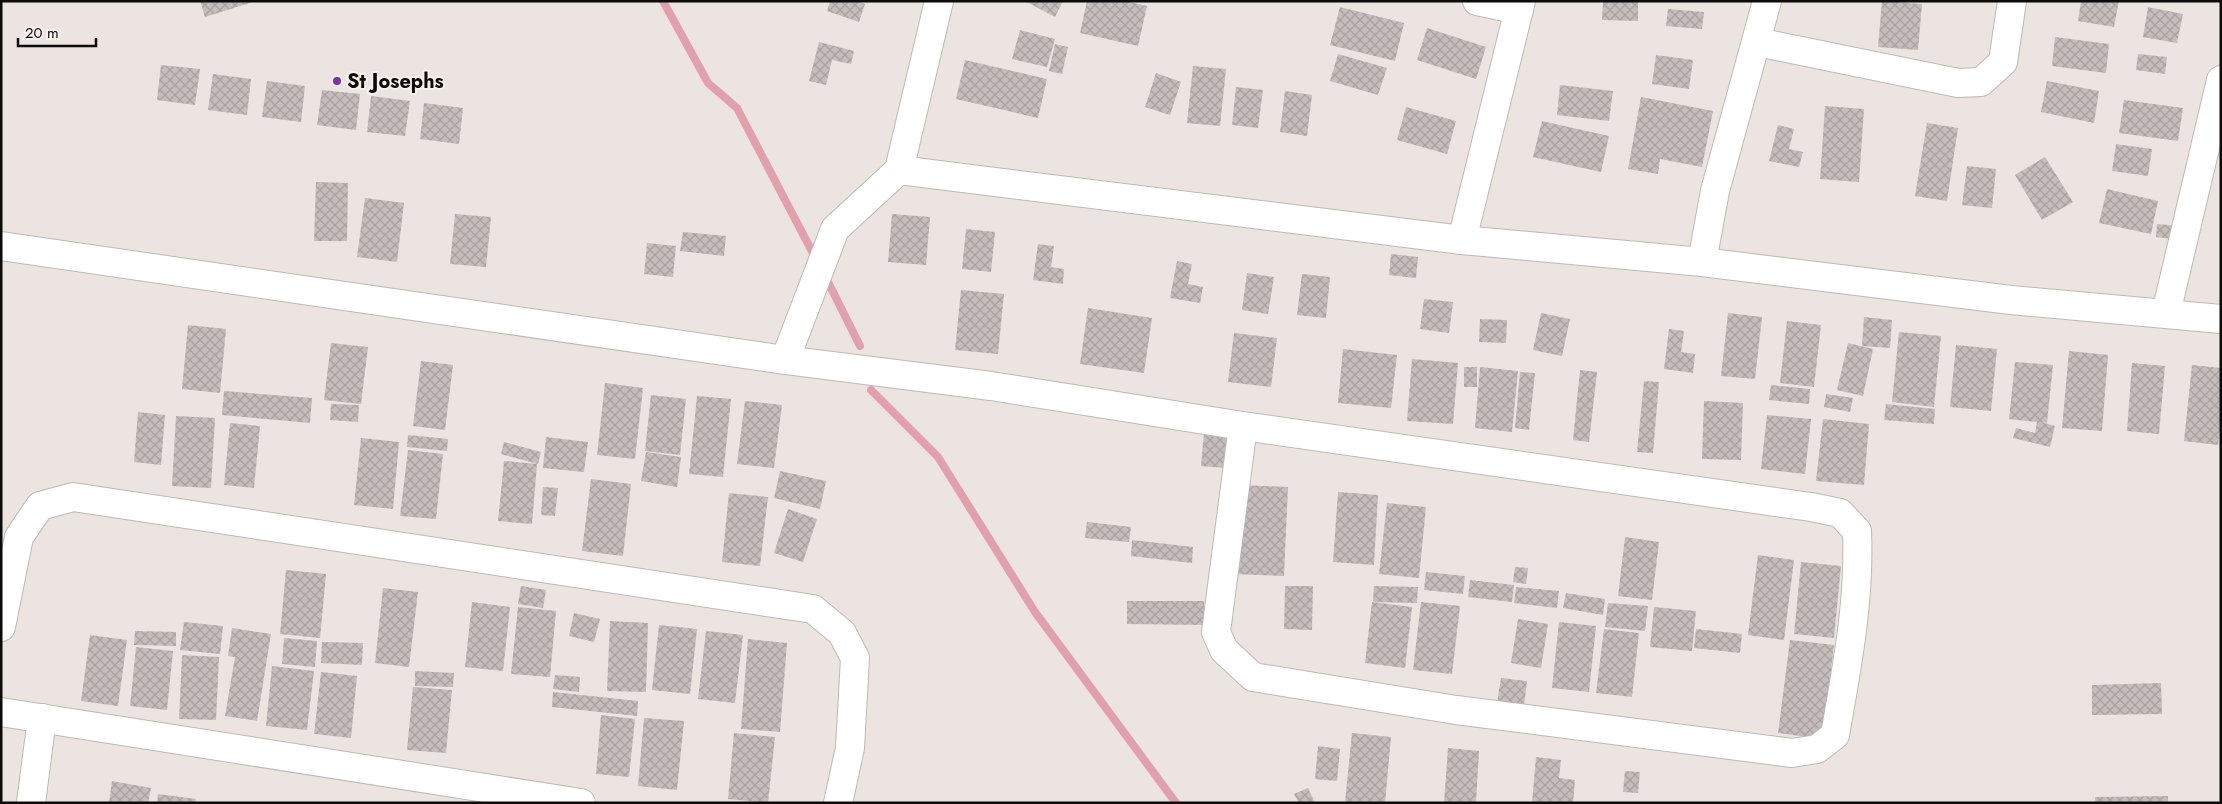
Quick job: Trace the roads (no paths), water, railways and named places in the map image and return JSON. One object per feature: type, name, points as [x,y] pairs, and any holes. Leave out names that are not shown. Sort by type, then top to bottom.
[{"type":"street","points":[[785,360],[836,229],[899,170],[939,1]]},
{"type":"street","points":[[1462,240],[1520,6],[1477,1]]},
{"type":"street","points":[[1702,262],[1715,191],[1767,1]]},
{"type":"street","points":[[1757,42],[1958,83],[1981,82],[2003,62],[2012,1]]},
{"type":"street","points":[[2166,313],[2221,80]]},
{"type":"street","points":[[899,170],[1462,240],[1702,262],[2011,300],[2221,318]]},
{"type":"street","points":[[1,246],[785,360],[991,386],[1243,426],[1811,507],[1840,513],[1857,531],[1858,559],[1852,638],[1835,735],[1817,749],[1792,753],[1456,710],[1253,677],[1224,650],[1216,632],[1243,426]]},
{"type":"street","points":[[1,627],[18,537],[40,506],[73,497],[813,609],[842,633],[856,658],[850,748],[838,803]]},
{"type":"street","points":[[1,712],[581,803]]},
{"type":"street","points":[[31,803],[42,718]]},
{"type":"waterway","points":[[663,1],[708,83],[737,108],[816,259]]},
{"type":"waterway","points":[[825,276],[860,346]]},
{"type":"waterway","points":[[871,390],[938,457],[1035,612],[1176,803]]},
{"type":"place","name":"St Josephs","points":[[337,81]]}]
